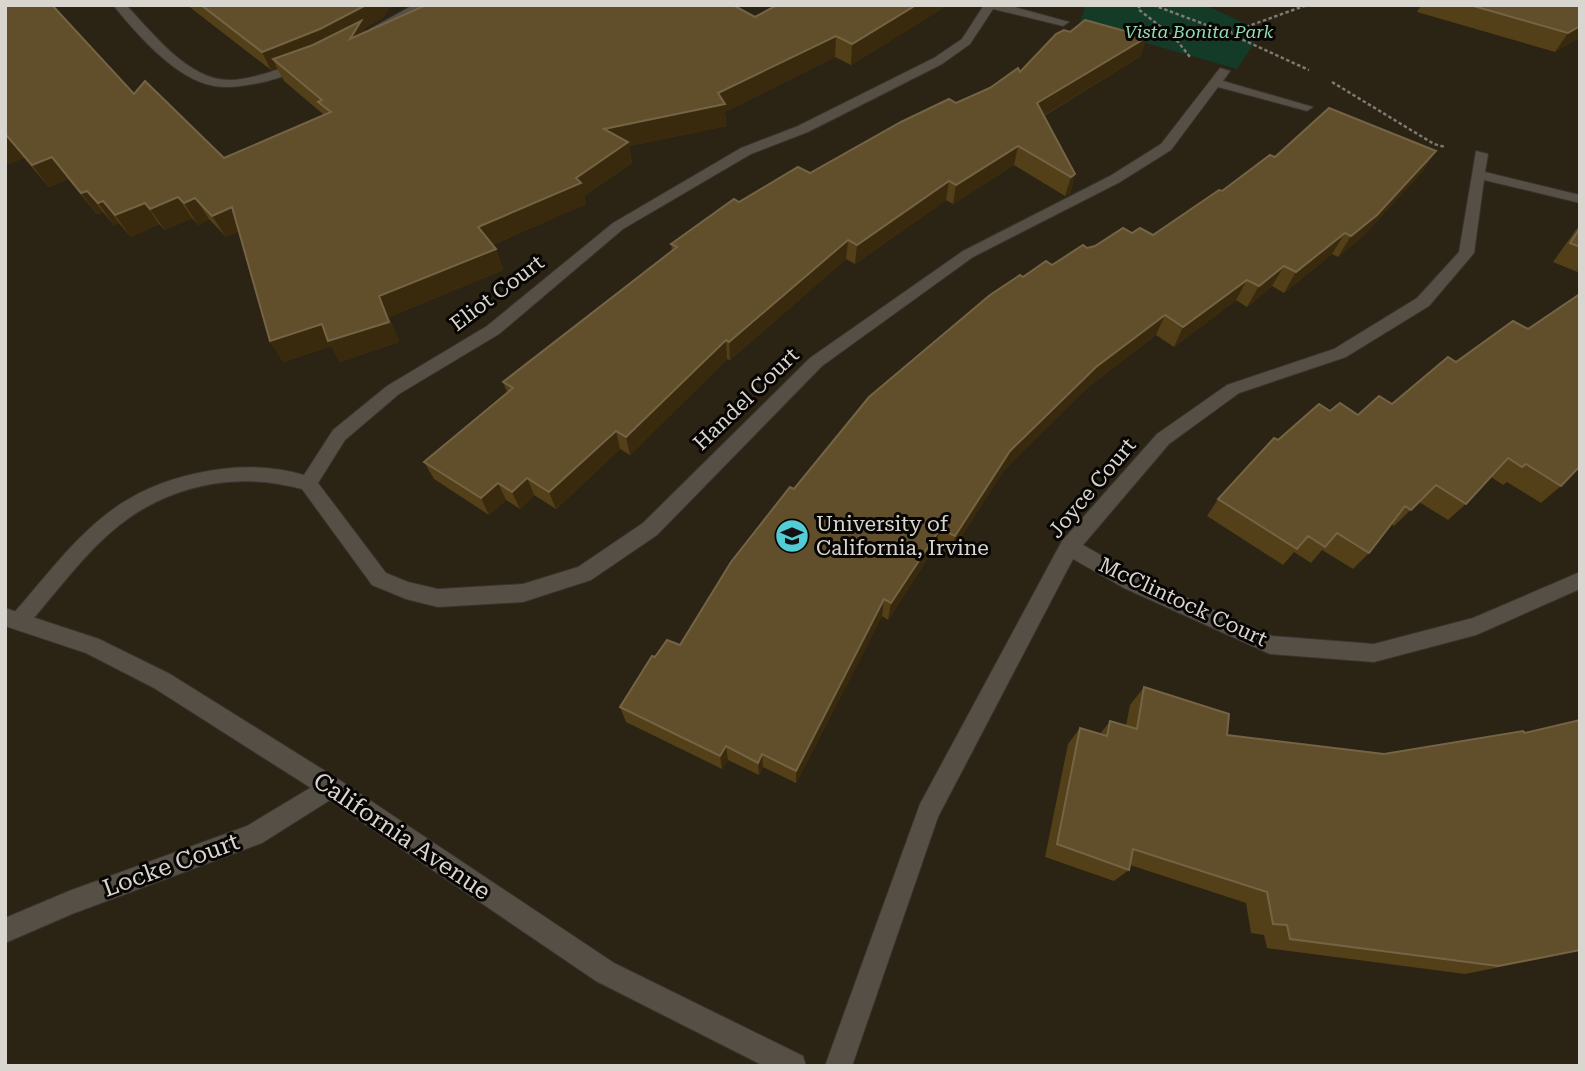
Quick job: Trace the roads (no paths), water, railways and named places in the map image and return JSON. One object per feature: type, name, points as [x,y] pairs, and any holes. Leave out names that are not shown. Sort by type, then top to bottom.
[{"type":"street","points":[[119,5],[149,35],[202,79],[226,85],[270,76],[318,59]]},
{"type":"street","points":[[364,35],[422,5]]},
{"type":"street","name":"Eliot Court","points":[[308,484],[339,435],[393,390],[493,330],[618,226],[746,151],[803,129],[927,67],[966,41],[990,5],[1063,22]]},
{"type":"street","name":"Handel Court","points":[[308,484],[379,579],[406,590],[438,598],[512,594],[584,574],[650,528],[816,362],[968,254],[1115,179],[1166,147],[1220,77],[1307,107]]},
{"type":"street","name":"Joyce Court","points":[[838,1066],[928,813],[1069,547],[1163,439],[1233,389],[1340,353],[1423,302],[1466,253],[1479,164],[1580,199]]},
{"type":"street","points":[[12,619],[101,529],[124,509],[150,494],[177,484],[222,475],[264,474],[308,484]]},
{"type":"street","name":"McClintock Court","points":[[1069,547],[1131,582],[1270,645],[1374,653],[1476,625],[1580,580]]},
{"type":"street","name":"California Avenue","points":[[12,619],[92,646],[162,681],[330,787],[605,972],[793,1066]]},
{"type":"street","name":"Locke Court","points":[[5,931],[69,904],[254,835],[330,787]]},
{"type":"place","name":"University of California, Irvine","points":[[792,536]]},
{"type":"park label","name":"Vista Bonita Park","points":[[1199,31]]}]
